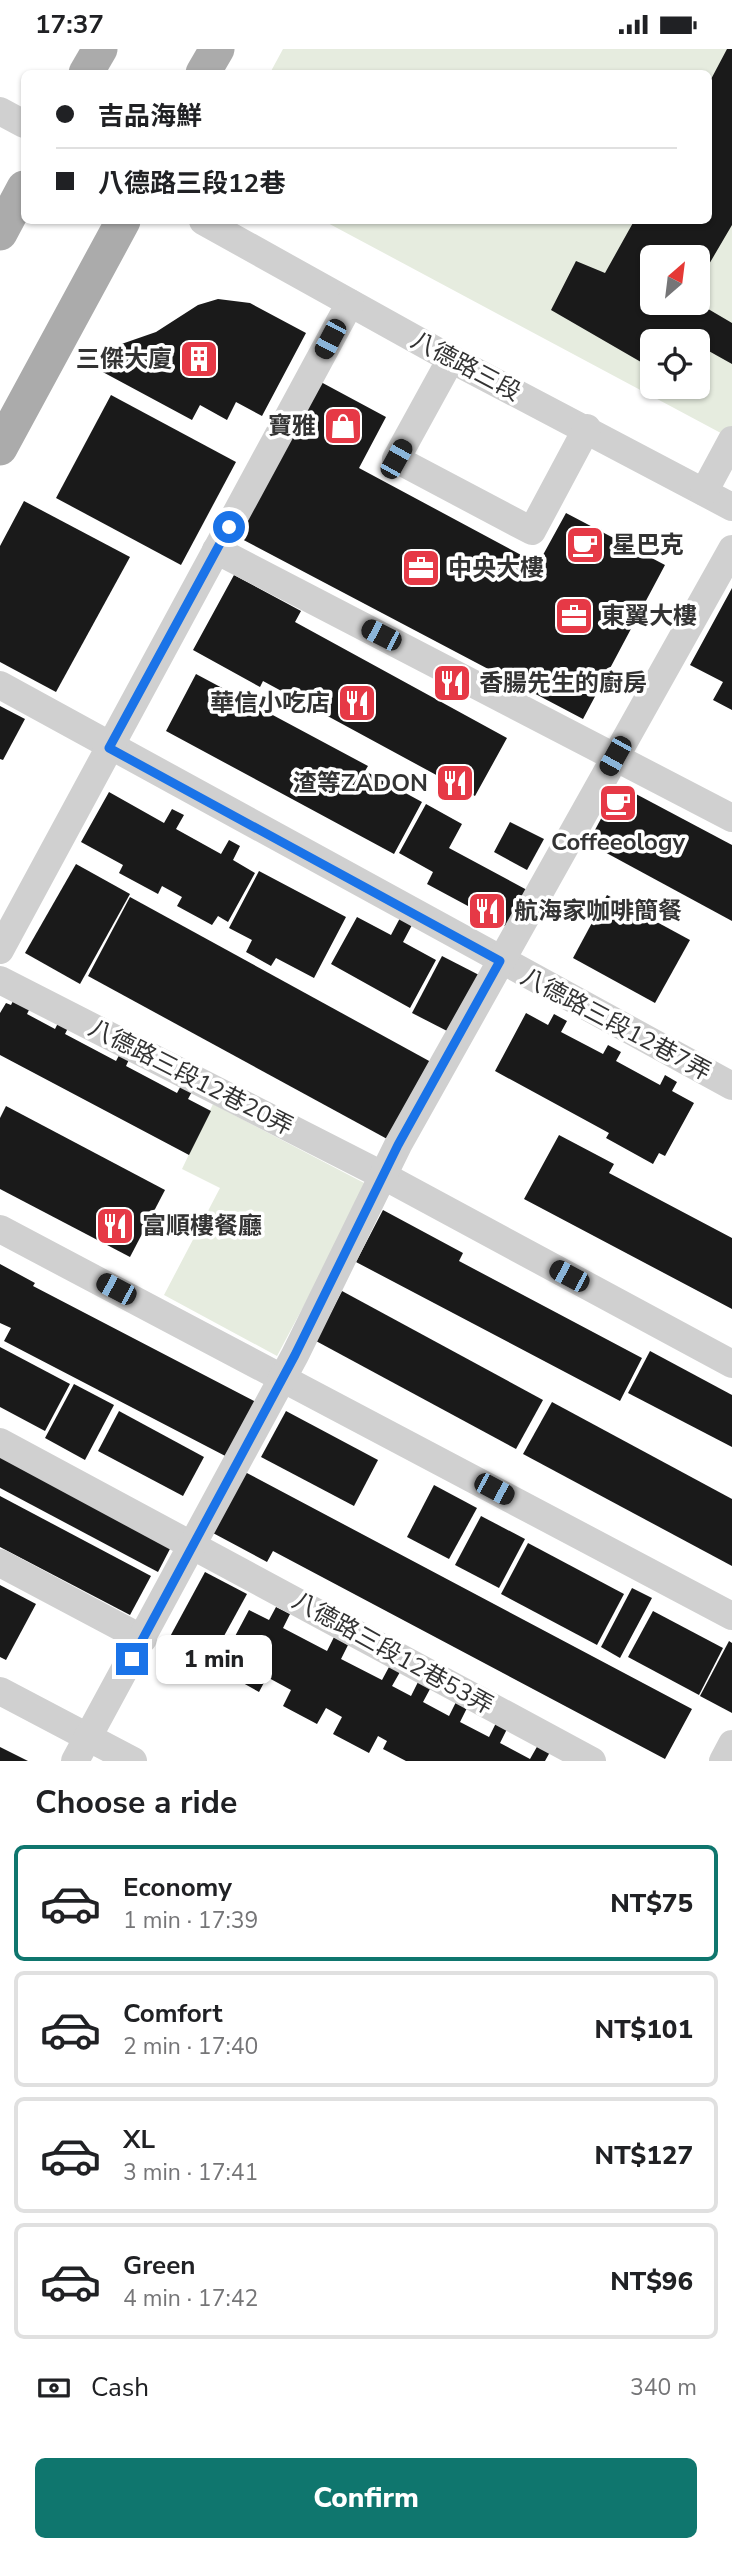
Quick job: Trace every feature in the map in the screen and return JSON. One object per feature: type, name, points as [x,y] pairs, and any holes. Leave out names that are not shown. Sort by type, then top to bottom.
[{"type":"main road","points":[[88,70],[100,49]]},
{"type":"main road","points":[[205,70],[217,49]]},
{"type":"main road","points":[[0,233],[21,194]]},
{"type":"main road","points":[[0,448],[121,224]]},
{"type":"street","points":[[0,111],[21,122]]},
{"type":"street","name":"八德路三段","points":[[208,224],[451,359],[587,428],[732,507]]},
{"type":"street","points":[[0,950],[350,303]]},
{"type":"street","points":[[451,359],[396,459],[532,531],[587,428]]},
{"type":"street","points":[[704,492],[732,440]]},
{"type":"street","points":[[81,1749],[195,1545],[284,1376],[382,1175],[732,549]]},
{"type":"street","points":[[216,550],[732,818]]},
{"type":"street","name":"八德路三段12巷7弄","points":[[0,685],[109,748],[732,1086]]},
{"type":"street","name":"八德路三段12巷20弄","points":[[0,980],[382,1175],[732,1364]]},
{"type":"street","points":[[0,1229],[284,1376],[732,1616]]},
{"type":"street","name":"八德路三段12巷53弄","points":[[0,1442],[592,1761]]},
{"type":"street","points":[[0,1563],[143,1639]]},
{"type":"street","points":[[0,1691],[81,1749],[133,1761]]},
{"type":"street","points":[[723,1761],[732,1745]]},
{"type":"shaded area","points":[[283,49],[732,49],[732,439],[657,399],[710,399],[710,329],[640,329],[640,390],[330,224],[712,224],[712,70],[272,70]]},
{"type":"shaded area","points":[[213,1104],[368,1185],[277,1356],[164,1295],[220,1188],[182,1169]]},
{"type":"building","points":[[727,49],[732,49],[732,225],[710,263],[710,245],[640,245],[640,315],[710,315],[710,310],[732,323],[732,364],[710,352],[710,329],[640,329],[640,361],[551,310],[576,261],[605,273],[632,224],[712,224],[712,77]]},
{"type":"building","name":"三傑大廈","points":[[218,299],[250,303],[306,333],[262,416],[236,402],[227,420],[200,405],[192,420],[99,370],[110,348],[156,332],[198,305]]},
{"type":"building","points":[[319,381],[386,417],[359,468],[538,564],[566,513],[665,565],[583,719],[236,536]]},
{"type":"building","points":[[111,395],[236,462],[181,565],[56,498]]},
{"type":"building","points":[[24,501],[130,557],[56,692],[0,662],[0,546]]},
{"type":"building","points":[[234,575],[301,611],[295,622],[507,738],[475,796],[263,681],[260,687],[193,650]]},
{"type":"building","points":[[732,588],[732,710],[713,700],[723,682],[690,665]]},
{"type":"building","points":[[196,674],[368,766],[365,771],[422,802],[394,854],[166,731]]},
{"type":"building","points":[[0,706],[25,719],[3,760],[0,759]]},
{"type":"building","points":[[619,785],[732,845],[732,921],[588,843]]},
{"type":"building","points":[[109,792],[164,823],[172,809],[184,815],[176,829],[221,854],[229,840],[240,846],[233,860],[255,873],[228,922],[218,916],[212,925],[177,906],[182,897],[162,886],[158,894],[119,873],[123,865],[81,842]]},
{"type":"building","points":[[426,804],[462,824],[449,848],[527,890],[507,927],[427,884],[433,872],[399,853]]},
{"type":"building","points":[[510,822],[544,839],[527,870],[494,852]]},
{"type":"building","points":[[76,864],[130,894],[80,984],[25,953]]},
{"type":"building","points":[[259,871],[346,917],[314,978],[276,958],[271,966],[246,952],[252,940],[229,928]]},
{"type":"building","points":[[607,895],[690,940],[655,1003],[573,958]]},
{"type":"building","points":[[130,897],[431,1062],[389,1140],[88,976]]},
{"type":"building","points":[[357,917],[391,935],[400,918],[412,925],[403,942],[436,960],[410,1008],[331,964]]},
{"type":"building","points":[[442,956],[481,976],[451,1033],[412,1013]]},
{"type":"building","points":[[15,997],[31,1006],[27,1014],[55,1029],[62,1015],[72,1020],[65,1034],[116,1061],[124,1046],[133,1051],[126,1066],[177,1093],[184,1080],[195,1086],[188,1099],[211,1111],[189,1155],[0,1055],[0,1013],[6,1003],[11,1005]]},
{"type":"building","points":[[526,1013],[548,1025],[554,1014],[567,1021],[561,1032],[603,1054],[608,1045],[621,1052],[616,1061],[660,1085],[665,1075],[677,1082],[672,1091],[694,1103],[665,1156],[659,1153],[653,1164],[606,1138],[609,1133],[495,1071]]},
{"type":"building","points":[[6,1106],[165,1190],[130,1257],[0,1189],[0,1118]]},
{"type":"building","points":[[559,1135],[614,1164],[609,1173],[732,1238],[732,1309],[524,1199]]},
{"type":"building","points":[[383,1210],[463,1253],[459,1261],[642,1358],[620,1401],[356,1262]]},
{"type":"building","points":[[0,1264],[35,1283],[33,1286],[262,1405],[233,1460],[4,1341],[11,1328],[0,1323]]},
{"type":"building","points":[[342,1291],[543,1400],[516,1449],[316,1341]]},
{"type":"building","points":[[0,1347],[70,1384],[45,1431],[0,1407]]},
{"type":"building","points":[[650,1351],[732,1395],[732,1447],[628,1393]]},
{"type":"building","points":[[74,1384],[114,1405],[85,1460],[45,1438]]},
{"type":"building","points":[[552,1402],[732,1499],[732,1566],[523,1454]]},
{"type":"building","points":[[119,1411],[204,1457],[183,1496],[98,1451]]},
{"type":"building","points":[[286,1411],[378,1460],[354,1506],[261,1457]]},
{"type":"building","points":[[0,1455],[171,1547],[158,1572],[0,1488]]},
{"type":"building","points":[[245,1472],[692,1709],[665,1759],[273,1551],[267,1562],[213,1533]]},
{"type":"building","points":[[434,1485],[477,1508],[449,1559],[407,1537]]},
{"type":"building","points":[[0,1496],[151,1576],[130,1615],[0,1547]]},
{"type":"building","points":[[481,1516],[525,1539],[499,1588],[455,1565]]},
{"type":"building","points":[[528,1543],[624,1594],[597,1645],[501,1594]]},
{"type":"building","points":[[205,1572],[247,1594],[207,1667],[166,1644]]},
{"type":"building","points":[[0,1585],[36,1604],[6,1660],[0,1657]]},
{"type":"building","points":[[632,1588],[652,1598],[620,1658],[601,1647]]},
{"type":"building","points":[[276,1607],[290,1614],[283,1628],[327,1651],[334,1637],[348,1645],[341,1659],[382,1680],[389,1667],[400,1672],[392,1686],[411,1696],[418,1682],[430,1689],[423,1702],[449,1716],[456,1702],[467,1708],[460,1722],[489,1737],[496,1723],[507,1729],[500,1743],[530,1759],[538,1745],[550,1752],[545,1761],[406,1761],[383,1749],[387,1741],[378,1736],[369,1753],[333,1734],[342,1717],[326,1708],[317,1724],[283,1706],[291,1690],[267,1677],[259,1692],[225,1673],[232,1659],[225,1655],[249,1610],[269,1620]]},
{"type":"building","points":[[653,1611],[723,1648],[699,1695],[628,1657]]},
{"type":"building","points":[[729,1641],[732,1643],[732,1713],[700,1696]]},
{"type":"building","points":[[0,1747],[28,1761],[0,1761]]},
{"type":"place","name":"三傑大廈","points":[[199,359]]},
{"type":"place","name":"寶雅","points":[[343,426]]},
{"type":"place","name":"星巴克","points":[[585,545]]},
{"type":"place","name":"中央大樓","points":[[421,568]]},
{"type":"place","name":"東翼大樓","points":[[574,616]]},
{"type":"place","name":"香腸先生的廚房","points":[[452,683]]},
{"type":"place","name":"華信小吃店","points":[[357,703]]},
{"type":"place","name":"渣等ZADON","points":[[455,783]]},
{"type":"place","name":"Coffeeology","points":[[618,803]]},
{"type":"place","name":"航海家咖啡簡餐","points":[[487,911]]},
{"type":"place","name":"富順樓餐廳","points":[[115,1226]]},
{"type":"route","points":[[132,1659],[295,1355],[382,1175],[500,961],[109,748],[229,527]]}]
